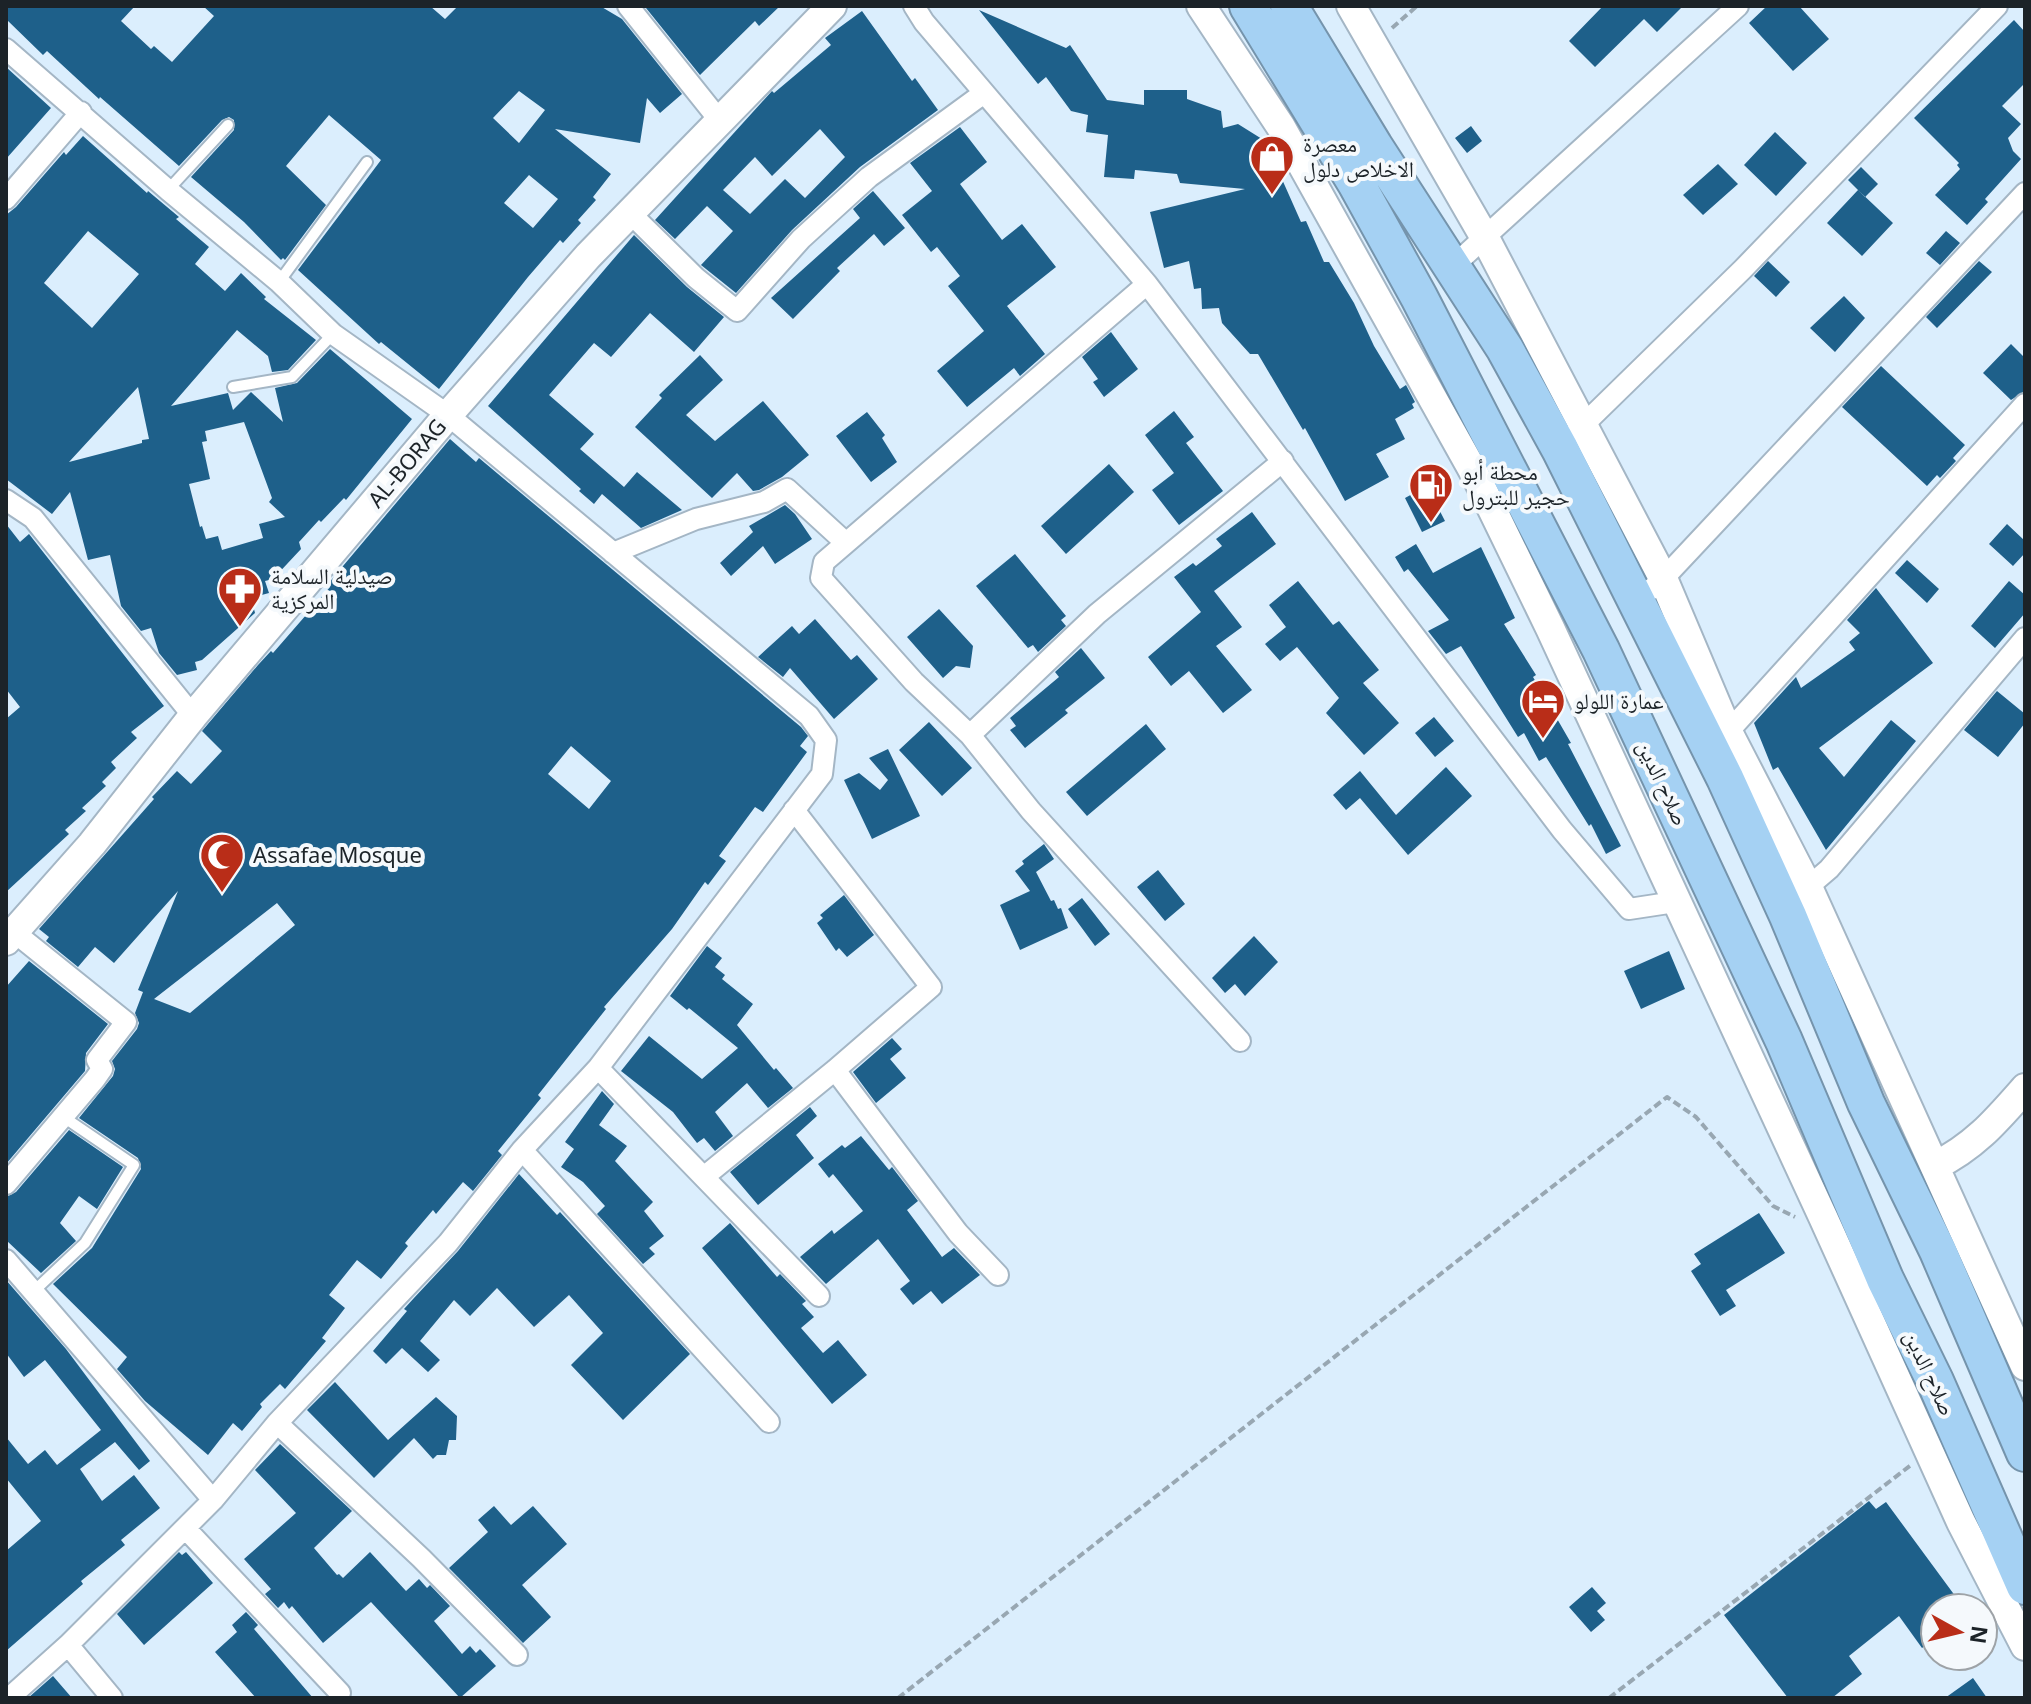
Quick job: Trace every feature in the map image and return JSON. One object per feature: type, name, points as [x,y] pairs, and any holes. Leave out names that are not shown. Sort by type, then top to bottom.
[{"type":"highway","name":"صلاح الدين","points":[[1248,6],[1391,246],[1601,650],[1784,1041],[1885,1279],[1935,1381],[2025,1586]]},
{"type":"highway","points":[[1289,6],[1374,146],[1505,349],[1572,436],[1636,602],[1725,778],[1866,1103],[1938,1251],[2025,1453]]},
{"type":"main road","name":"AL-BORAG","points":[[10,936],[92,844],[193,716],[448,415],[588,256],[832,6]]},
{"type":"main road","points":[[1201,6],[1281,127],[1476,476],[1550,628],[1833,1238],[1961,1522],[2025,1646]]},
{"type":"main road","points":[[1351,6],[1485,238],[1572,436],[1663,579],[1728,732],[1808,887],[2025,1366]]},
{"type":"main road","points":[[1935,1166],[1959,1154],[1986,1133],[2025,1088]]},
{"type":"street","points":[[628,6],[720,121]]},
{"type":"street","points":[[914,6],[924,22],[1147,284],[1562,830],[1629,909],[1675,902]]},
{"type":"street","points":[[1452,267],[1738,6]]},
{"type":"street","points":[[1572,436],[1743,269],[1997,6]]},
{"type":"street","points":[[6,49],[279,282],[333,334],[448,415],[809,716],[826,740],[822,774],[598,1068],[522,1150],[438,1253],[277,1423],[213,1500],[68,1645],[9,1698]]},
{"type":"street","points":[[630,213],[696,278],[737,311],[801,239],[869,177],[984,93]]},
{"type":"street","points":[[6,199],[81,112]]},
{"type":"street","points":[[1636,602],[1663,579],[2025,193]]},
{"type":"street","points":[[1147,284],[824,562],[821,578],[914,682],[970,735],[1031,811],[1240,1041]]},
{"type":"street","points":[[1728,732],[2025,404]]},
{"type":"street","points":[[970,735],[1097,614],[1283,461]]},
{"type":"street","points":[[613,553],[696,519],[764,502],[787,489],[846,543]]},
{"type":"street","points":[[6,500],[33,518],[193,716]]},
{"type":"street","points":[[1808,887],[1829,869],[2025,638]]},
{"type":"street","points":[[705,1176],[931,987],[794,810]]},
{"type":"street","points":[[6,1184],[95,1079],[102,1069],[97,1060],[126,1022],[10,936]]},
{"type":"street","points":[[598,1068],[819,1296]]},
{"type":"street","points":[[835,1070],[958,1233],[998,1275]]},
{"type":"street","points":[[522,1150],[769,1422]]},
{"type":"street","points":[[6,1260],[213,1500]]},
{"type":"street","points":[[277,1423],[421,1558],[517,1655]]},
{"type":"street","points":[[185,1528],[340,1693]]},
{"type":"street","points":[[68,1645],[112,1698]]},
{"type":"lane","points":[[168,190],[228,125]]},
{"type":"lane","points":[[279,282],[367,162]]},
{"type":"lane","points":[[233,387],[292,377],[333,334]]},
{"type":"lane","points":[[33,1292],[85,1243],[134,1165],[62,1116]]},
{"type":"path","points":[[1374,43],[1417,6]]},
{"type":"path","points":[[898,1698],[1667,1097],[1696,1117],[1773,1206],[1833,1238]]},
{"type":"path","points":[[1609,1698],[1929,1451]]},
{"type":"building","points":[[6,6],[135,6],[121,21],[151,49],[154,46],[172,62],[214,16],[203,6],[430,6],[445,19],[458,6],[600,6],[622,19],[682,94],[660,113],[647,98],[640,143],[555,129],[611,174],[593,197],[596,200],[578,220],[581,223],[563,243],[560,240],[528,277],[439,389],[381,342],[379,344],[298,270],[381,160],[329,115],[286,166],[326,205],[285,260],[281,260],[244,222],[191,177],[234,130],[234,120],[229,117],[222,120],[179,166],[47,51],[43,55],[6,19]],"holes":[[[519,91],[545,110],[519,143],[493,118]],[[529,175],[558,199],[533,228],[504,203]]]},
{"type":"building","points":[[780,6],[759,26],[755,21],[700,75],[646,8]]},
{"type":"building","points":[[1603,6],[1683,6],[1657,32],[1644,19],[1595,67],[1569,41]]},
{"type":"building","points":[[1767,6],[1799,6],[1829,39],[1793,71],[1749,23]]},
{"type":"building","points":[[979,10],[1066,48],[1070,45],[1107,100],[1144,105],[1144,90],[1187,90],[1187,99],[1221,111],[1223,128],[1238,124],[1262,139],[1270,163],[1274,162],[1301,222],[1306,221],[1324,262],[1329,262],[1354,303],[1374,346],[1400,389],[1406,385],[1415,402],[1412,404],[1414,408],[1395,419],[1405,439],[1376,454],[1389,477],[1345,501],[1305,428],[1303,430],[1258,354],[1250,354],[1222,323],[1219,308],[1202,309],[1201,288],[1194,289],[1189,261],[1164,268],[1150,212],[1245,189],[1180,183],[1177,174],[1135,170],[1134,179],[1104,177],[1108,135],[1086,132],[1088,115],[1071,111],[1046,77],[1038,84]]},
{"type":"building","points":[[862,11],[912,81],[915,78],[938,110],[860,167],[792,230],[736,293],[701,265],[733,231],[707,206],[675,239],[655,220],[772,91],[774,93],[831,45],[825,38]],"holes":[[[820,129],[845,157],[805,198],[785,179],[750,214],[723,190],[755,157],[772,176]]]},
{"type":"building","points":[[2014,20],[2025,32],[2025,83],[2002,106],[2021,124],[2008,138],[2013,151],[2021,159],[1985,199],[1988,202],[1967,225],[1935,195],[1960,169],[1959,163],[1914,118]]},
{"type":"building","points":[[6,67],[51,108],[6,159]]},
{"type":"building","points":[[1471,126],[1482,141],[1467,153],[1455,138]]},
{"type":"building","points":[[960,127],[987,162],[960,184],[1002,240],[1022,224],[1056,267],[1007,306],[1045,354],[1020,376],[1014,368],[967,407],[937,371],[984,331],[948,286],[960,276],[937,247],[931,252],[902,215],[932,191],[910,163]]},
{"type":"building","points":[[1775,132],[1807,163],[1776,196],[1744,165]]},
{"type":"building","points":[[83,136],[179,217],[176,219],[209,247],[195,264],[225,291],[241,273],[266,297],[264,299],[316,340],[288,370],[272,372],[268,356],[237,330],[171,406],[228,393],[233,410],[251,392],[283,422],[275,388],[297,383],[330,349],[412,419],[346,500],[344,498],[321,522],[319,520],[299,542],[301,549],[273,579],[265,581],[269,593],[252,601],[255,613],[202,660],[195,662],[197,670],[177,675],[159,653],[151,628],[141,631],[121,606],[110,555],[88,560],[70,492],[52,514],[6,479],[6,215],[64,152],[66,155]],"holes":[[[88,231],[139,274],[92,328],[44,283]],[[138,387],[149,439],[69,462]],[[244,422],[272,498],[269,502],[285,517],[259,524],[263,538],[222,550],[218,536],[206,539],[189,484],[210,479],[202,442],[207,441],[205,431]]]},
{"type":"building","points":[[1718,164],[1738,184],[1703,215],[1683,195]]},
{"type":"building","points":[[1861,167],[1878,184],[1865,197],[1848,180]]},
{"type":"building","points":[[1858,190],[1893,223],[1862,256],[1827,223]]},
{"type":"building","points":[[873,191],[905,228],[884,246],[874,234],[837,268],[840,271],[793,319],[771,298],[860,218],[853,209]]},
{"type":"building","points":[[1946,231],[1960,243],[1940,265],[1926,253]]},
{"type":"building","points":[[634,235],[687,287],[724,317],[694,352],[650,313],[611,357],[594,343],[549,395],[594,434],[580,449],[624,487],[637,472],[682,510],[641,528],[602,494],[594,504],[488,406]]},
{"type":"building","points":[[1768,261],[1790,282],[1776,297],[1754,276]]},
{"type":"building","points":[[1979,261],[1992,272],[1937,328],[1926,317]]},
{"type":"building","points":[[1844,296],[1865,318],[1835,352],[1810,328]]},
{"type":"building","points":[[1111,332],[1138,369],[1104,397],[1093,382],[1098,379],[1082,357]]},
{"type":"building","points":[[2011,344],[2025,358],[2025,391],[2011,400],[1983,373]]},
{"type":"building","points":[[700,355],[723,380],[686,415],[715,441],[763,401],[809,455],[782,477],[759,490],[753,491],[737,473],[712,498],[635,427],[662,398],[659,395]]},
{"type":"building","points":[[1881,366],[1965,445],[1953,458],[1956,461],[1940,478],[1937,475],[1927,486],[1842,407]]},
{"type":"building","points":[[1174,411],[1194,437],[1186,443],[1223,491],[1179,525],[1152,490],[1174,473],[1145,435]]},
{"type":"building","points":[[867,412],[885,435],[882,438],[897,462],[871,482],[836,436]]},
{"type":"building","points":[[450,439],[476,462],[479,458],[801,727],[808,736],[800,746],[807,752],[763,812],[755,807],[719,856],[726,861],[708,885],[705,882],[672,929],[604,1007],[606,1009],[538,1095],[541,1098],[498,1151],[502,1155],[473,1191],[463,1182],[436,1214],[433,1210],[405,1243],[408,1246],[381,1279],[357,1260],[329,1295],[345,1308],[322,1338],[326,1341],[285,1389],[280,1384],[260,1404],[262,1407],[242,1431],[233,1423],[208,1455],[145,1401],[117,1369],[127,1357],[53,1284],[92,1248],[141,1169],[138,1158],[79,1118],[113,1076],[115,1069],[112,1061],[137,1029],[139,1023],[135,1013],[143,992],[138,990],[178,891],[114,963],[95,947],[78,967],[46,941],[49,937],[39,929],[177,771],[191,784],[222,751],[202,731],[313,607],[330,587],[327,585]],"holes":[[[571,746],[611,781],[589,809],[548,774]],[[277,903],[295,925],[190,1013],[154,999]]]},
{"type":"building","points":[[1109,464],[1134,492],[1066,554],[1041,526]]},
{"type":"building","points":[[1427,486],[1445,521],[1422,532],[1405,498]]},
{"type":"building","points":[[785,505],[812,539],[775,564],[763,546],[731,576],[720,563],[753,532],[749,526]]},
{"type":"building","points":[[1252,512],[1276,544],[1214,591],[1242,627],[1216,646],[1252,690],[1223,713],[1189,671],[1171,686],[1148,657],[1201,612],[1174,577],[1193,563],[1196,566],[1222,546],[1216,539]]},
{"type":"building","points":[[6,524],[20,542],[29,534],[164,706],[131,732],[137,738],[111,762],[116,768],[102,782],[106,786],[82,808],[86,811],[65,830],[69,834],[6,892],[6,719],[20,707],[6,689]]},
{"type":"building","points":[[2007,524],[2025,541],[2025,553],[2013,566],[1989,544]]},
{"type":"building","points":[[1416,544],[1433,573],[1481,547],[1515,618],[1504,624],[1536,675],[1533,677],[1571,743],[1568,744],[1621,846],[1606,854],[1591,824],[1589,826],[1546,757],[1539,761],[1524,733],[1518,737],[1461,646],[1446,654],[1428,631],[1449,620],[1408,569],[1404,572],[1395,557]]},
{"type":"building","points":[[1015,554],[1066,616],[1061,620],[1066,626],[1038,652],[1033,645],[1028,648],[976,586]]},
{"type":"building","points":[[1907,560],[1939,589],[1927,603],[1895,573]]},
{"type":"building","points":[[1298,581],[1333,625],[1339,621],[1379,670],[1363,683],[1399,723],[1364,755],[1326,713],[1339,698],[1297,647],[1280,661],[1265,644],[1286,627],[1269,605]]},
{"type":"building","points":[[2009,581],[2025,595],[2025,613],[1995,648],[1971,626]]},
{"type":"building","points":[[1876,588],[1933,663],[1819,748],[1844,777],[1891,720],[1916,741],[1826,850],[1778,767],[1773,770],[1754,723],[1796,677],[1801,688],[1855,650],[1849,642],[1860,633],[1847,620]]},
{"type":"building","points":[[939,609],[973,646],[970,668],[956,666],[943,678],[907,637]]},
{"type":"building","points":[[815,619],[851,660],[857,655],[878,679],[834,719],[790,668],[783,677],[758,657],[792,626],[799,634]]},
{"type":"building","points":[[1081,648],[1105,678],[1025,748],[1010,730],[1016,726],[1010,718],[1059,677],[1055,672]]},
{"type":"building","points":[[1997,691],[2025,714],[2025,723],[1998,757],[1964,730]]},
{"type":"building","points":[[1434,717],[1454,741],[1435,757],[1415,733]]},
{"type":"building","points":[[929,722],[972,768],[942,796],[899,750]]},
{"type":"building","points":[[1146,724],[1166,749],[1087,816],[1066,792]]},
{"type":"building","points":[[888,749],[920,816],[872,839],[844,780],[859,773],[880,790],[888,780],[869,758]]},
{"type":"building","points":[[1446,767],[1472,796],[1408,855],[1360,798],[1346,810],[1333,795],[1360,771],[1396,815]]},
{"type":"building","points":[[1044,844],[1054,859],[1036,872],[1051,901],[1054,900],[1058,909],[1061,908],[1068,928],[1020,950],[1000,905],[1030,891],[1015,871],[1024,864],[1022,861]]},
{"type":"building","points":[[1158,870],[1185,904],[1165,921],[1137,887]]},
{"type":"building","points":[[844,895],[874,935],[847,957],[839,948],[836,951],[817,923],[823,918],[820,915]]},
{"type":"building","points":[[1082,898],[1110,934],[1095,946],[1068,909]]},
{"type":"building","points":[[1254,936],[1278,962],[1245,996],[1235,984],[1225,993],[1212,978]]},
{"type":"building","points":[[707,946],[722,958],[715,967],[725,975],[722,979],[753,1004],[737,1025],[793,1088],[768,1108],[747,1083],[715,1112],[733,1136],[715,1151],[704,1138],[697,1143],[673,1112],[621,1071],[649,1036],[702,1079],[738,1048],[670,996]]},
{"type":"building","points":[[1669,951],[1685,989],[1641,1009],[1624,971]]},
{"type":"building","points":[[29,961],[108,1024],[86,1053],[85,1071],[6,1164],[6,987]]},
{"type":"building","points":[[892,1038],[902,1049],[890,1059],[906,1078],[876,1103],[853,1072]]},
{"type":"building","points":[[602,1091],[614,1104],[599,1125],[627,1146],[615,1161],[653,1202],[644,1211],[664,1236],[649,1248],[655,1254],[643,1264],[597,1214],[605,1206],[583,1182],[561,1167],[574,1149],[565,1142]]},
{"type":"building","points":[[810,1107],[817,1116],[796,1135],[814,1158],[758,1205],[730,1172]]},
{"type":"building","points":[[69,1130],[123,1167],[97,1209],[79,1196],[60,1223],[76,1241],[41,1273],[6,1240],[6,1197],[16,1192]]},
{"type":"building","points":[[861,1136],[889,1170],[892,1167],[918,1201],[907,1210],[942,1257],[954,1248],[980,1275],[942,1304],[931,1291],[913,1305],[900,1289],[910,1281],[878,1239],[826,1284],[800,1257],[832,1230],[834,1234],[863,1211],[833,1174],[829,1178],[818,1164],[842,1145],[845,1148]]},
{"type":"building","points":[[519,1174],[557,1215],[560,1212],[690,1354],[623,1420],[571,1365],[603,1333],[569,1295],[534,1327],[497,1288],[470,1316],[454,1300],[420,1341],[440,1360],[428,1372],[402,1348],[386,1364],[373,1351],[407,1311],[404,1309],[458,1251]]},
{"type":"building","points":[[1759,1213],[1785,1253],[1726,1290],[1736,1306],[1720,1316],[1691,1271],[1701,1264],[1694,1254]]},
{"type":"building","points":[[730,1223],[777,1277],[780,1274],[806,1301],[802,1304],[814,1317],[801,1328],[823,1353],[838,1340],[867,1375],[832,1404],[702,1248]]},
{"type":"building","points":[[6,1280],[66,1349],[150,1461],[139,1470],[115,1442],[80,1469],[102,1501],[134,1475],[160,1508],[121,1540],[125,1545],[81,1581],[83,1584],[6,1651],[6,1551],[41,1521],[6,1478],[6,1437],[28,1464],[45,1450],[57,1465],[101,1430],[45,1360],[24,1377],[6,1353]]},
{"type":"building","points":[[335,1382],[388,1440],[436,1397],[457,1416],[456,1440],[449,1440],[446,1455],[437,1455],[433,1459],[414,1438],[374,1478],[307,1410]]},
{"type":"building","points":[[280,1444],[352,1511],[314,1548],[337,1575],[343,1578],[370,1552],[406,1591],[419,1579],[427,1588],[430,1585],[450,1606],[434,1621],[462,1654],[470,1646],[476,1653],[480,1649],[496,1666],[460,1698],[371,1602],[323,1643],[292,1606],[289,1609],[284,1602],[278,1608],[265,1594],[271,1589],[244,1559],[296,1513],[255,1470]]},
{"type":"building","points":[[1869,1501],[1876,1509],[1886,1502],[1952,1592],[1919,1592],[1919,1644],[1899,1616],[1849,1656],[1862,1674],[1832,1698],[1788,1698],[1724,1615]]},
{"type":"building","points":[[494,1506],[511,1525],[533,1506],[567,1544],[522,1585],[551,1617],[523,1643],[449,1568],[488,1532],[478,1520]]},
{"type":"building","points":[[179,1552],[182,1555],[186,1552],[213,1583],[144,1645],[117,1614]]},
{"type":"building","points":[[1592,1587],[1606,1603],[1597,1611],[1605,1620],[1591,1632],[1569,1607]]},
{"type":"building","points":[[246,1612],[258,1625],[254,1629],[313,1698],[256,1698],[215,1652],[237,1632],[232,1625]]},
{"type":"building","points":[[53,1676],[72,1698],[28,1698]]},
{"type":"building","points":[[1973,1678],[1987,1698],[1945,1698]]},
{"type":"place","name":"معصرة الاخلاص دلول","points":[[1272,196]]},
{"type":"place","name":"محطة أبو حجير للبترول","points":[[1431,524]]},
{"type":"place","name":"صيدلية السلامة المركزية","points":[[240,628]]},
{"type":"place","name":"عمارة اللولو","points":[[1543,740]]},
{"type":"place","name":"Assafae Mosque","points":[[222,894]]}]
